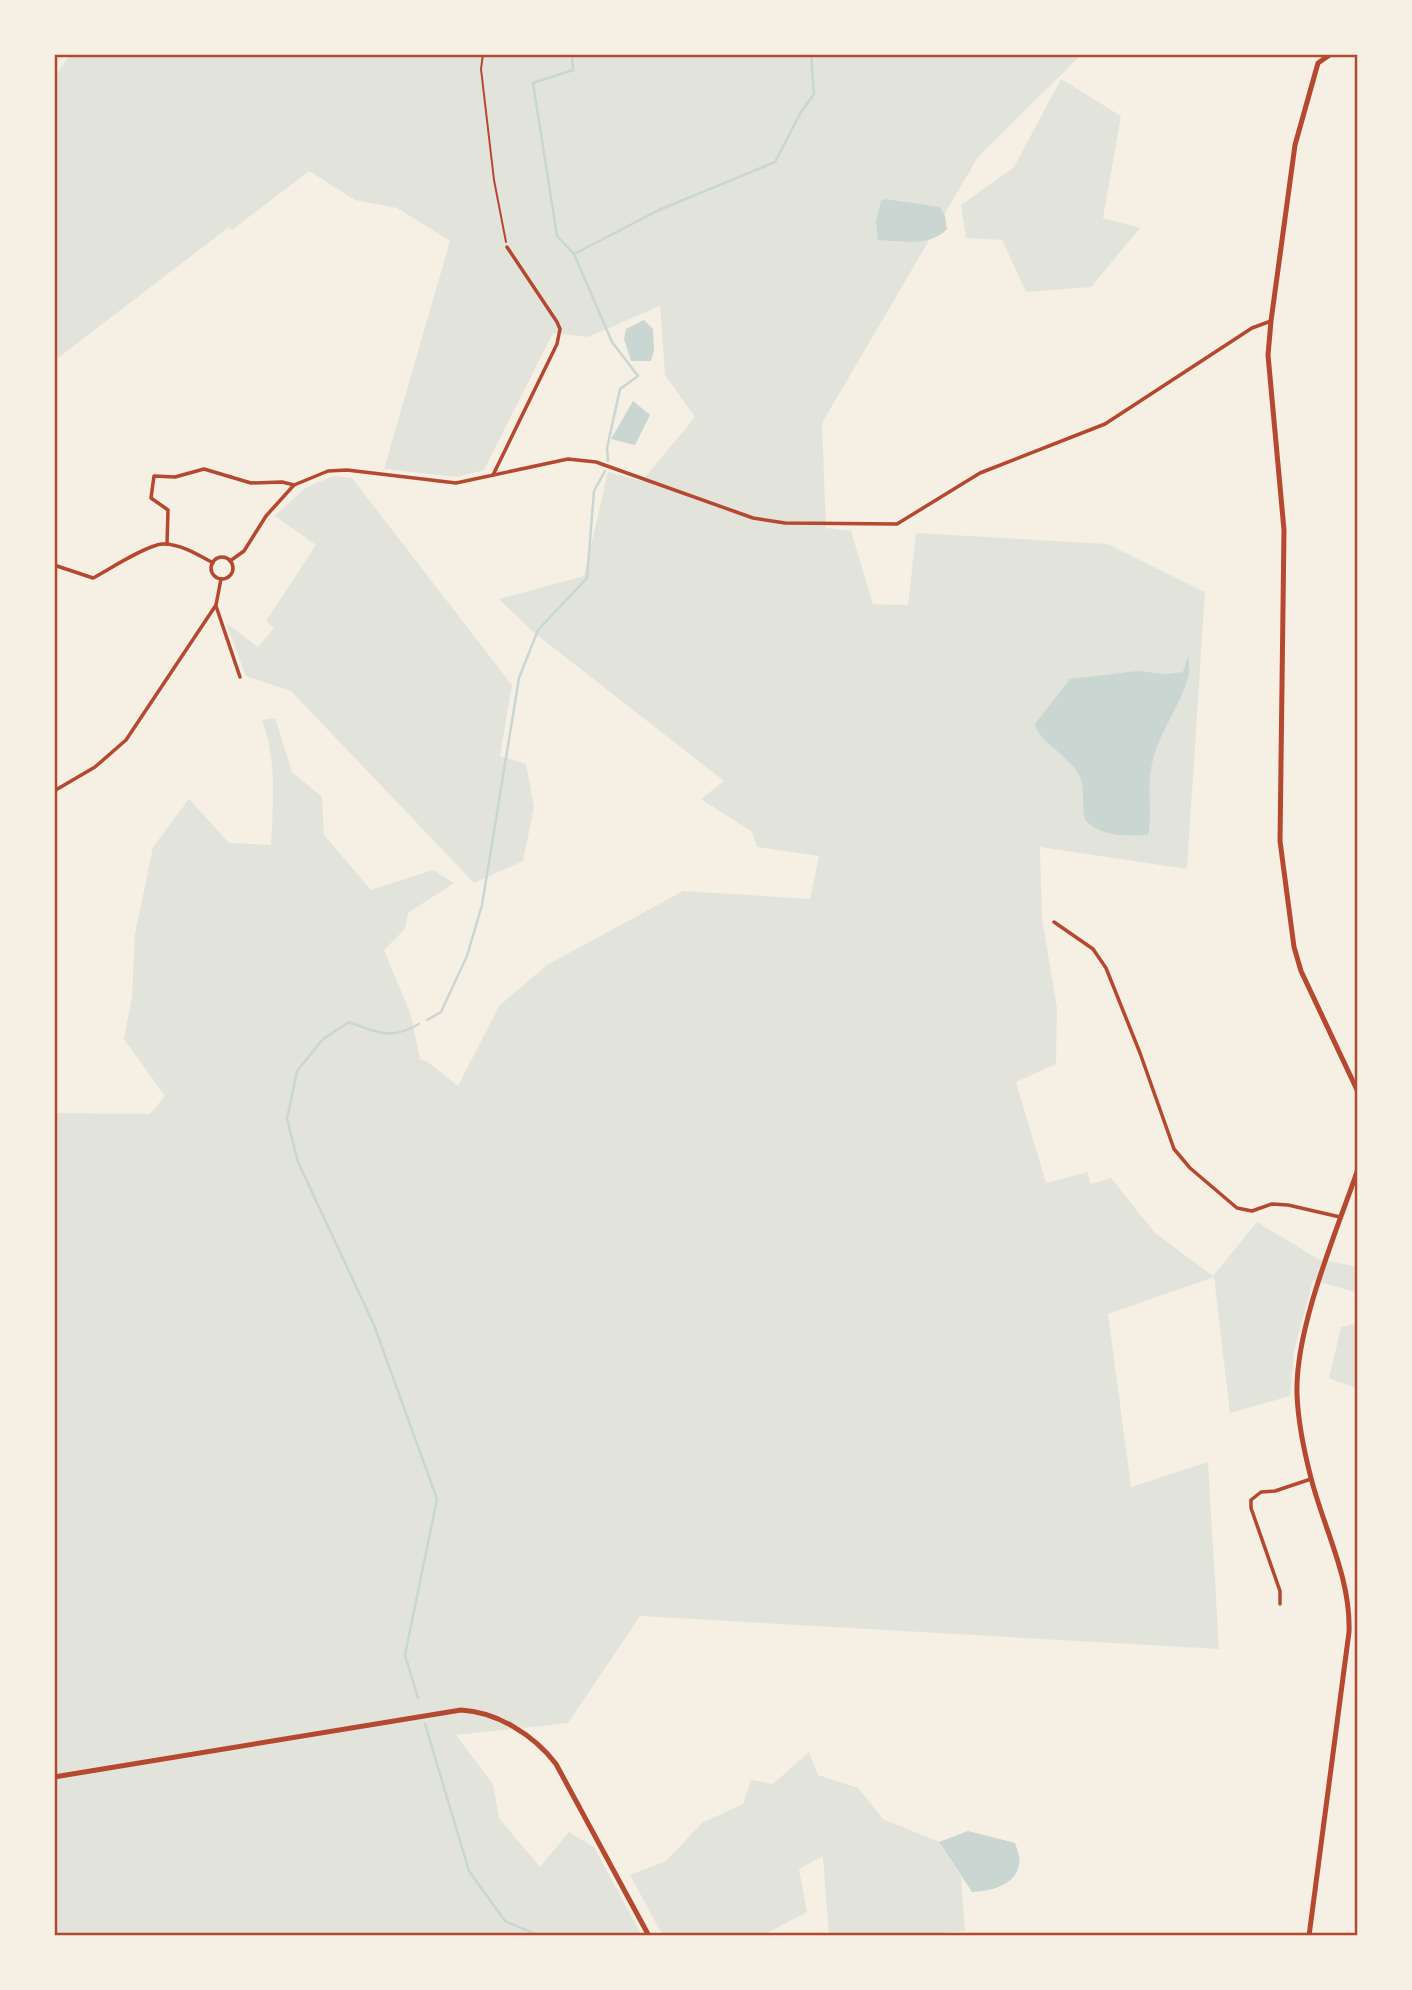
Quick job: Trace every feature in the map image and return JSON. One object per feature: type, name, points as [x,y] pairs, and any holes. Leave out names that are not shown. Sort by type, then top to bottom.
[{"type":"street","points":[[1327,55],[1318,63],[1310,84],[1295,145],[1268,355],[1284,530],[1280,841],[1294,947],[1301,971],[1358,1093]]},
{"type":"street","points":[[493,475],[557,344],[560,329],[507,247]]},
{"type":"street","points":[[230,562],[244,551],[267,516],[294,485],[328,471],[346,470],[456,483],[568,460],[596,462],[753,518],[785,523],[897,524],[980,473],[1105,424],[1252,328],[1271,321]]},
{"type":"street","points":[[167,544],[168,510],[151,498],[154,476],[175,477],[204,468],[251,483],[282,482],[294,485]]},
{"type":"street","points":[[54,565],[93,578],[158,544],[167,544],[197,554],[213,563]]},
{"type":"street","points":[[213,563],[221,558],[230,562],[233,568],[230,575],[221,579]]},
{"type":"street","points":[[213,563],[212,573],[221,579]]},
{"type":"street","points":[[54,792],[95,767],[126,740],[216,605],[221,579]]},
{"type":"street","points":[[216,605],[240,677]]},
{"type":"street","points":[[1054,922],[1093,949],[1106,968],[1174,1149],[1190,1168],[1237,1208],[1252,1211],[1272,1204],[1288,1205],[1340,1217]]},
{"type":"street","points":[[1309,1936],[1350,1612],[1346,1589],[1311,1479],[1300,1424],[1298,1373],[1311,1311],[1358,1169]]},
{"type":"street","points":[[1279,1604],[1280,1591],[1251,1508],[1251,1500],[1261,1492],[1275,1492],[1311,1479]]},
{"type":"street","points":[[54,1777],[461,1710],[475,1711],[519,1730],[552,1758],[649,1936]]},
{"type":"path","points":[[483,54],[481,69],[494,180],[507,247]]},
{"type":"shaded area","points":[[71,54],[1082,54],[978,157],[822,423],[826,528],[851,531],[873,604],[908,605],[916,533],[1107,544],[1205,592],[1187,869],[1040,847],[1042,918],[1057,1008],[1056,1064],[1016,1082],[1046,1183],[1088,1172],[1090,1184],[1111,1178],[1155,1233],[1213,1276],[1257,1222],[1318,1259],[1358,1267],[1358,1293],[1313,1280],[1294,1351],[1290,1396],[1230,1413],[1214,1277],[1108,1314],[1131,1487],[1208,1462],[1219,1649],[640,1616],[568,1723],[456,1735],[493,1784],[499,1818],[540,1867],[569,1832],[594,1847],[642,1936],[54,1936],[54,1113],[150,1114],[165,1096],[124,1039],[132,997],[135,934],[153,847],[189,799],[229,843],[271,845],[272,766],[262,720],[275,718],[292,772],[322,797],[324,835],[371,890],[433,870],[454,883],[408,913],[405,929],[384,950],[411,1015],[420,1059],[428,1062],[458,1086],[499,1006],[547,965],[683,891],[810,899],[819,856],[757,847],[752,832],[701,799],[724,781],[532,631],[499,599],[584,576],[608,472],[642,481],[695,417],[665,375],[660,306],[588,337],[553,333],[484,470],[457,477],[384,469],[450,241],[397,208],[355,200],[309,171],[232,230],[229,227],[54,361],[54,77]]},
{"type":"shaded area","points":[[1061,79],[1121,116],[1103,218],[1140,228],[1091,287],[1026,292],[1002,240],[966,238],[961,205],[1014,167]]},
{"type":"shaded area","points":[[885,199],[940,207],[947,229],[941,235],[924,241],[878,240],[876,221],[881,201]]},
{"type":"shaded area","points":[[644,320],[653,329],[654,350],[651,361],[631,361],[624,339],[626,329]]},
{"type":"shaded area","points":[[633,401],[650,415],[635,445],[611,439]]},
{"type":"shaded area","points":[[333,476],[352,478],[512,685],[500,756],[526,764],[534,807],[523,861],[474,883],[291,691],[246,676],[226,623],[258,647],[274,628],[266,621],[316,545],[275,516],[305,488]]},
{"type":"shaded area","points":[[1188,656],[1188,678],[1152,764],[1148,835],[1123,835],[1098,830],[1085,820],[1079,775],[1042,737],[1035,724],[1070,679],[1138,671],[1166,674],[1183,672]]},
{"type":"shaded area","points":[[1352,1324],[1358,1326],[1358,1389],[1329,1378],[1341,1327]]},
{"type":"shaded area","points":[[809,1752],[818,1775],[858,1788],[883,1819],[939,1842],[961,1877],[965,1931],[905,1936],[829,1936],[823,1856],[799,1869],[807,1912],[761,1936],[663,1936],[630,1875],[666,1861],[702,1823],[743,1804],[751,1780],[773,1784]]},
{"type":"shaded area","points":[[968,1831],[1015,1843],[1019,1863],[1017,1872],[1007,1883],[994,1889],[972,1892],[939,1842]]},
{"type":"waterway","points":[[572,54],[573,70],[533,83],[557,236],[574,254]]},
{"type":"waterway","points":[[608,461],[607,448],[620,389],[638,376],[612,342],[574,254],[659,210],[775,162],[801,112],[814,94],[811,54]]},
{"type":"waterway","points":[[427,1020],[441,1012],[467,956],[482,905],[519,678],[538,630],[587,578],[594,491],[605,471]]},
{"type":"waterway","points":[[418,1698],[405,1655],[437,1499],[374,1325],[298,1162],[287,1119],[297,1071],[323,1039],[349,1022],[384,1033],[400,1032],[419,1024]]},
{"type":"waterway","points":[[425,1724],[469,1871],[505,1921],[540,1936]]}]
